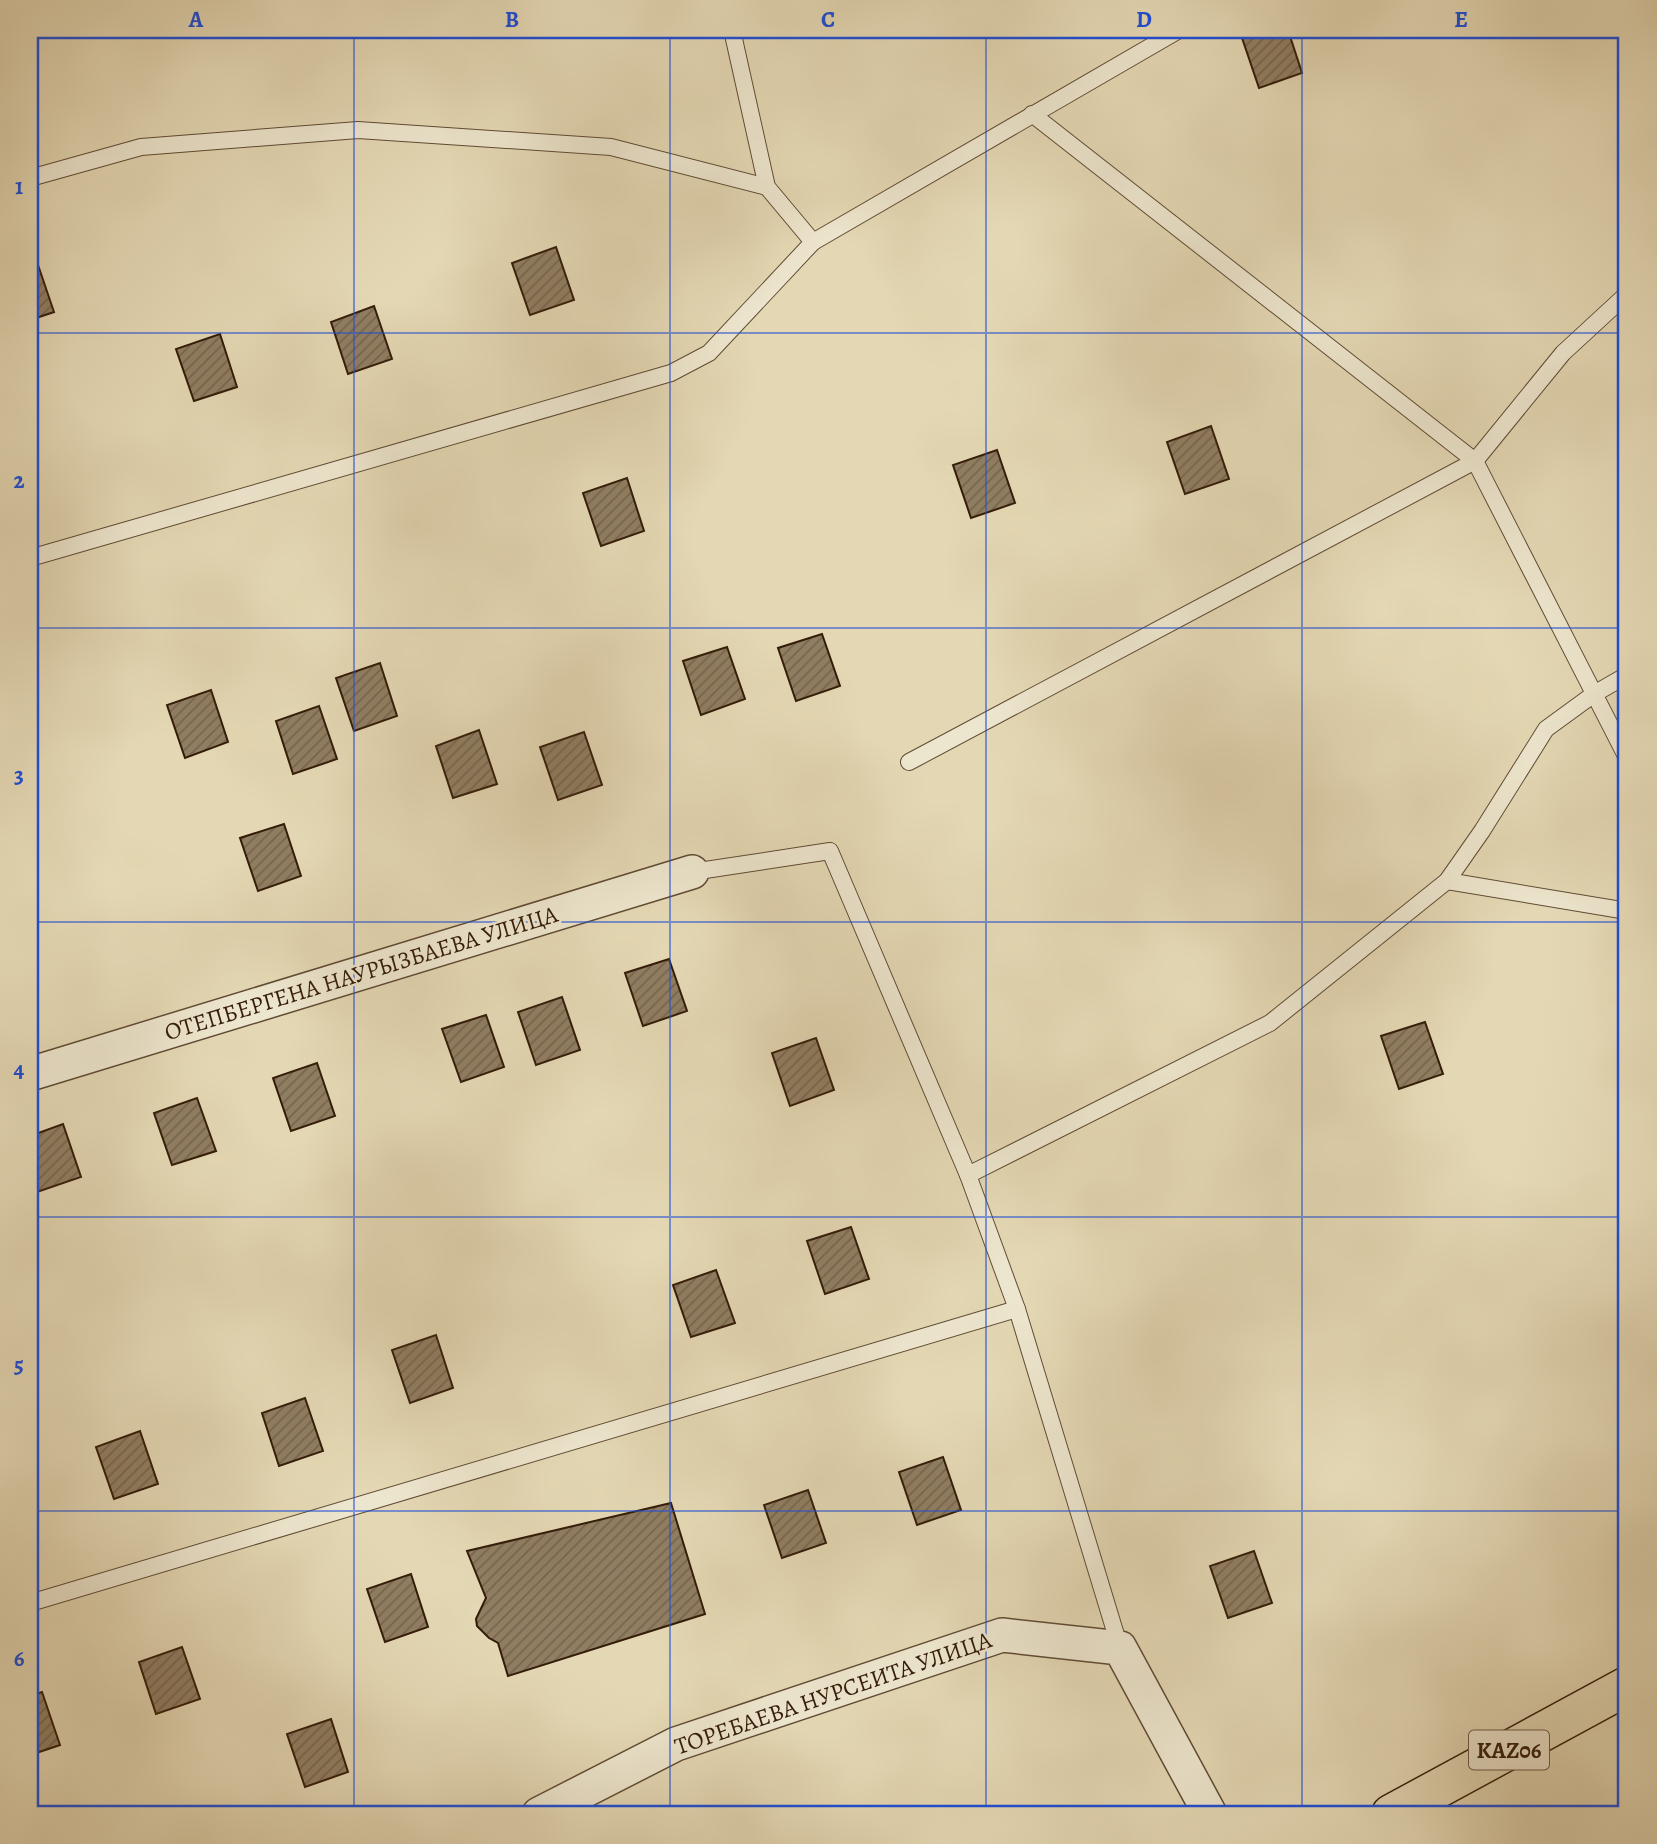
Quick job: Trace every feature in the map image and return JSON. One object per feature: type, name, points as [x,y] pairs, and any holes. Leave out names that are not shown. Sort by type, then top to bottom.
[{"type":"highway","name":"KАZ06","points":[[1391,1814],[1627,1686]]},
{"type":"street","name":"ОТЕПБЕРГЕНА НАУРЫЗБАЕВА УЛИЦА","points":[[30,1074],[692,872]]},
{"type":"street","name":"ТОРЕБАЕВА НУРСЕИТА УЛИЦА","points":[[539,1814],[677,1744],[1002,1635],[1120,1648]]},
{"type":"street","points":[[1120,1648],[1210,1814]]},
{"type":"lane","points":[[732,30],[767,187],[813,242]]},
{"type":"lane","points":[[30,558],[671,373],[709,353],[813,242],[1179,30]]},
{"type":"lane","points":[[1032,114],[1475,461],[1627,758]]},
{"type":"lane","points":[[30,178],[141,147],[358,130],[611,147],[767,187]]},
{"type":"lane","points":[[909,762],[1475,461],[1563,353],[1627,293]]},
{"type":"lane","points":[[968,1175],[1270,1023],[1447,881],[1546,729],[1594,694],[1627,675]]},
{"type":"lane","points":[[692,872],[830,851],[968,1175],[1017,1309],[1120,1648]]},
{"type":"lane","points":[[1447,881],[1627,911]]},
{"type":"lane","points":[[30,1603],[1017,1309]]},
{"type":"building","points":[[1256,30],[1288,30],[1302,73],[1259,88],[1241,35]]},
{"type":"building","points":[[556,247],[574,300],[530,315],[512,263]]},
{"type":"building","points":[[36,259],[54,312],[30,320],[30,261]]},
{"type":"building","points":[[374,306],[392,359],[348,374],[331,322]]},
{"type":"building","points":[[220,334],[237,387],[194,401],[176,349]]},
{"type":"building","points":[[1211,426],[1229,479],[1185,494],[1167,442]]},
{"type":"building","points":[[997,450],[1015,503],[971,518],[953,465]]},
{"type":"building","points":[[627,478],[644,531],[601,546],[583,493]]},
{"type":"building","points":[[822,634],[840,686],[796,701],[778,648]]},
{"type":"building","points":[[727,647],[745,699],[701,715],[683,661]]},
{"type":"building","points":[[380,663],[397,716],[354,731],[336,678]]},
{"type":"building","points":[[211,690],[228,742],[185,758],[167,705]]},
{"type":"building","points":[[319,706],[337,759],[293,774],[276,721]]},
{"type":"building","points":[[479,730],[497,784],[453,798],[436,746]]},
{"type":"building","points":[[584,732],[602,785],[558,800],[540,747]]},
{"type":"building","points":[[284,824],[301,876],[258,891],[240,838]]},
{"type":"building","points":[[669,959],[687,1011],[643,1026],[625,973]]},
{"type":"building","points":[[562,997],[580,1050],[536,1065],[518,1012]]},
{"type":"building","points":[[486,1015],[504,1067],[461,1082],[442,1029]]},
{"type":"building","points":[[1425,1022],[1443,1074],[1399,1089],[1381,1036]]},
{"type":"building","points":[[816,1038],[834,1090],[790,1106],[772,1053]]},
{"type":"building","points":[[317,1063],[335,1116],[291,1131],[273,1078]]},
{"type":"building","points":[[197,1098],[216,1151],[172,1165],[154,1113]]},
{"type":"building","points":[[63,1124],[81,1177],[37,1192],[30,1169],[30,1136]]},
{"type":"building","points":[[851,1227],[869,1279],[825,1294],[807,1241]]},
{"type":"building","points":[[716,1270],[735,1323],[691,1337],[673,1285]]},
{"type":"building","points":[[436,1335],[453,1388],[410,1403],[392,1350]]},
{"type":"building","points":[[305,1398],[323,1451],[279,1466],[262,1413]]},
{"type":"building","points":[[140,1431],[158,1484],[114,1499],[96,1447]]},
{"type":"building","points":[[943,1457],[961,1510],[917,1525],[899,1472]]},
{"type":"building","points":[[808,1490],[826,1543],[782,1558],[764,1505]]},
{"type":"building","points":[[671,1503],[705,1614],[508,1676],[498,1643],[477,1626],[476,1619],[486,1598],[467,1551]]},
{"type":"building","points":[[1254,1551],[1272,1603],[1228,1618],[1210,1566]]},
{"type":"building","points":[[411,1574],[428,1627],[385,1642],[367,1589]]},
{"type":"building","points":[[182,1647],[200,1699],[156,1714],[139,1662]]},
{"type":"building","points":[[42,1692],[60,1745],[30,1755],[30,1696]]},
{"type":"building","points":[[331,1719],[348,1772],[305,1787],[287,1734]]}]
